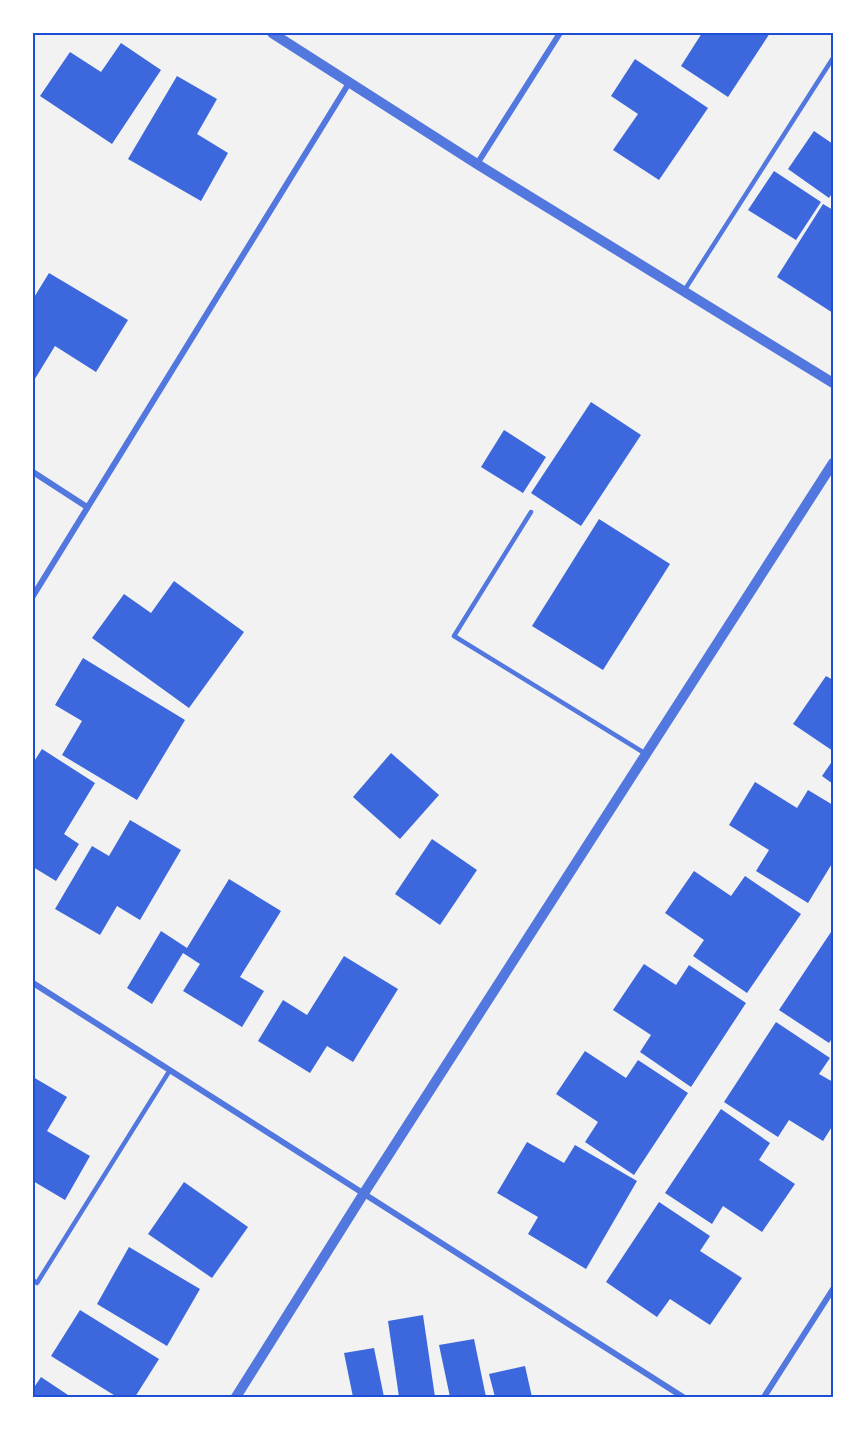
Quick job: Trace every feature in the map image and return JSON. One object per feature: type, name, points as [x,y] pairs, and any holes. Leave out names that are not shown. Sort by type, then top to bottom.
[{"type":"street","points":[[272,33],[477,164],[833,384]]},
{"type":"street","points":[[477,164],[560,33]]},
{"type":"street","points":[[33,596],[349,83]]},
{"type":"street","points":[[236,1397],[364,1193],[833,463]]},
{"type":"street","points":[[33,472],[87,507]]},
{"type":"street","points":[[33,983],[683,1397]]},
{"type":"street","points":[[764,1397],[833,1289]]},
{"type":"lane","points":[[684,291],[833,58]]},
{"type":"lane","points":[[531,512],[454,636],[646,754]]},
{"type":"lane","points":[[33,1280],[37,1283],[170,1070]]},
{"type":"building","points":[[702,33],[770,33],[728,97],[681,66]]},
{"type":"building","points":[[121,43],[161,70],[112,144],[40,96],[70,52],[101,72]]},
{"type":"building","points":[[635,59],[708,108],[659,180],[613,150],[638,114],[611,96]]},
{"type":"building","points":[[177,76],[217,99],[197,134],[228,153],[201,201],[128,159]]},
{"type":"building","points":[[814,131],[833,144],[833,192],[829,198],[788,169]]},
{"type":"building","points":[[774,171],[821,202],[796,240],[748,210]]},
{"type":"building","points":[[823,204],[833,210],[833,313],[777,277]]},
{"type":"building","points":[[49,273],[128,320],[96,372],[55,346],[33,382],[33,299]]},
{"type":"building","points":[[591,402],[641,435],[581,526],[531,493]]},
{"type":"building","points":[[504,430],[546,457],[523,493],[481,467]]},
{"type":"building","points":[[599,519],[670,564],[603,670],[532,626]]},
{"type":"building","points":[[174,581],[244,632],[189,708],[92,638],[124,594],[151,613]]},
{"type":"building","points":[[83,658],[185,720],[137,800],[62,755],[82,721],[55,705]]},
{"type":"building","points":[[826,676],[833,680],[833,751],[793,724]]},
{"type":"building","points":[[42,749],[95,783],[64,834],[79,844],[56,881],[33,867],[33,763]]},
{"type":"building","points":[[391,753],[439,795],[400,839],[353,797]]},
{"type":"building","points":[[833,760],[833,784],[822,776]]},
{"type":"building","points":[[755,782],[797,808],[808,790],[833,805],[833,862],[808,903],[756,871],[769,850],[729,825]]},
{"type":"building","points":[[130,820],[181,850],[140,920],[117,906],[100,935],[55,909],[92,846],[109,856]]},
{"type":"building","points":[[432,839],[477,870],[440,925],[395,894]]},
{"type":"building","points":[[694,871],[731,896],[745,876],[801,914],[747,993],[693,956],[704,940],[665,913]]},
{"type":"building","points":[[229,879],[281,911],[240,977],[264,991],[242,1027],[183,991],[200,964],[183,953],[152,1004],[127,988],[161,931],[187,948]]},
{"type":"building","points":[[833,929],[833,1037],[829,1043],[779,1010]]},
{"type":"building","points":[[344,956],[398,989],[353,1062],[327,1046],[310,1073],[258,1041],[283,1000],[307,1015]]},
{"type":"building","points":[[644,964],[676,985],[689,965],[746,1003],[691,1087],[640,1052],[651,1035],[613,1010]]},
{"type":"building","points":[[776,1022],[830,1058],[819,1074],[833,1082],[833,1125],[823,1141],[789,1120],[778,1137],[724,1102]]},
{"type":"building","points":[[585,1051],[626,1078],[638,1060],[688,1093],[634,1175],[585,1142],[598,1122],[556,1094]]},
{"type":"building","points":[[33,1077],[67,1097],[47,1131],[90,1156],[65,1200],[33,1181]]},
{"type":"building","points":[[721,1109],[770,1143],[759,1160],[795,1184],[762,1232],[723,1206],[712,1224],[665,1193]]},
{"type":"building","points":[[527,1142],[564,1163],[575,1145],[637,1181],[586,1269],[528,1234],[538,1217],[497,1193]]},
{"type":"building","points":[[184,1182],[248,1227],[212,1278],[148,1234]]},
{"type":"building","points":[[659,1202],[710,1236],[700,1251],[742,1278],[710,1325],[670,1299],[657,1317],[606,1282]]},
{"type":"building","points":[[129,1247],[200,1289],[167,1346],[97,1304]]},
{"type":"building","points":[[80,1310],[159,1359],[135,1397],[117,1397],[51,1356]]},
{"type":"building","points":[[423,1315],[435,1397],[399,1397],[388,1321]]},
{"type":"building","points":[[474,1339],[486,1397],[450,1397],[439,1345]]},
{"type":"building","points":[[374,1348],[384,1397],[353,1397],[344,1353]]},
{"type":"building","points":[[525,1366],[532,1397],[495,1397],[489,1374]]},
{"type":"building","points":[[41,1377],[71,1397],[33,1397],[33,1389]]}]
